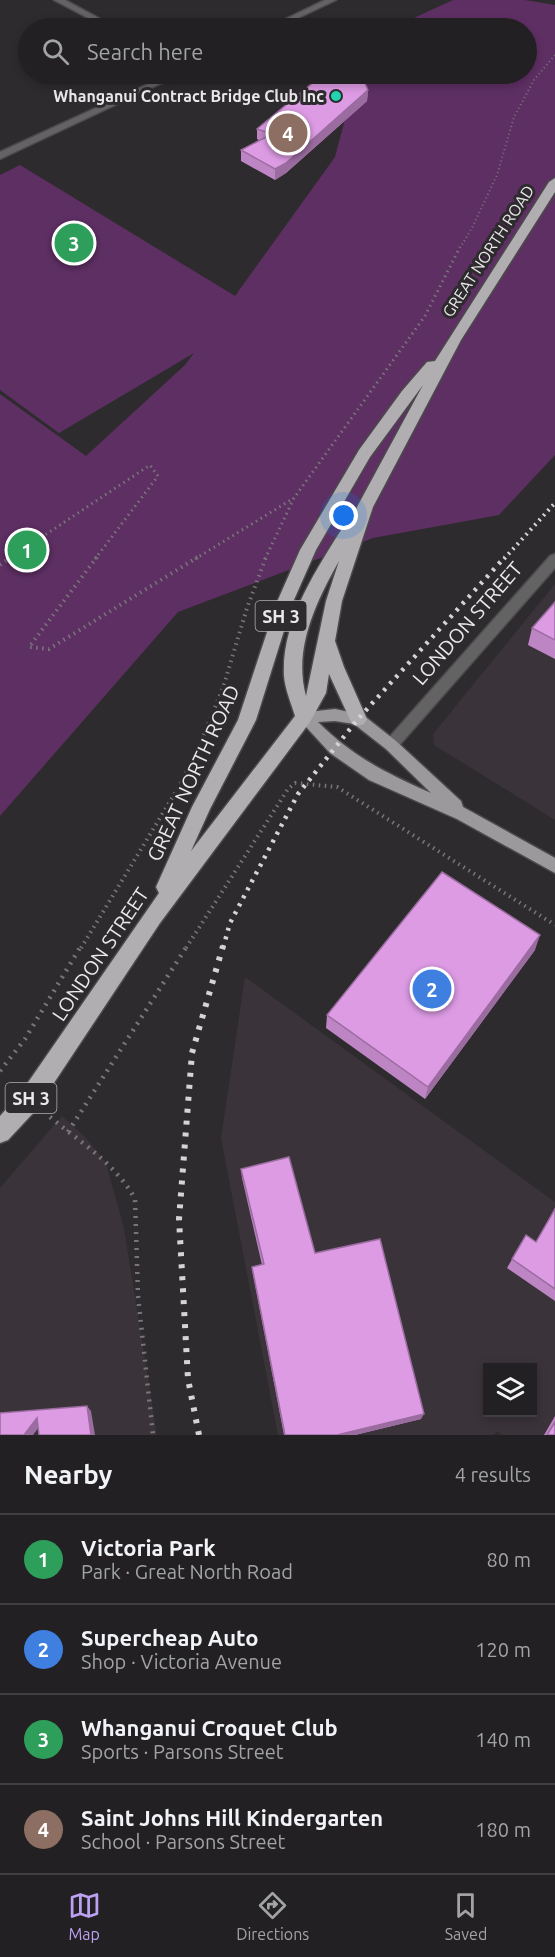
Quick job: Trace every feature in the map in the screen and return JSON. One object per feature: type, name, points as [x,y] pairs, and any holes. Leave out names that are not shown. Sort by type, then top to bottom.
[{"type":"highway","name":"GREAT NORTH ROAD","points":[[304,717],[317,693],[334,602],[365,507],[454,340],[555,182]]},
{"type":"highway","name":"GREAT NORTH ROAD","points":[[153,917],[201,807],[247,720],[285,602],[308,550],[364,454],[407,394],[454,340]]},
{"type":"highway","points":[[304,717],[293,674],[299,631],[324,571],[365,507]]},
{"type":"highway","points":[[327,637],[335,667],[358,719]]},
{"type":"highway","name":"LONDON STREET","points":[[0,1132],[28,1102],[153,917],[304,717]]},
{"type":"main road","points":[[304,717],[335,715],[358,719],[391,745],[463,814]]},
{"type":"main road","points":[[304,717],[335,749],[374,775],[463,814],[555,866]]},
{"type":"street","points":[[58,0],[93,18]]},
{"type":"street","points":[[293,18],[332,0]]},
{"type":"street","points":[[0,156],[155,84]]},
{"type":"street","name":"LONDON STREET","points":[[391,745],[555,559]]},
{"type":"path","points":[[0,565],[150,465],[158,476],[29,647],[49,649],[294,498]]},
{"type":"path","points":[[68,1132],[288,789],[295,783],[337,787],[555,924]]},
{"type":"path","points":[[50,1118],[125,1182],[135,1199],[138,1296],[153,1435]]},
{"type":"shaded area","points":[[453,0],[525,0],[555,5],[555,455],[499,515],[373,538],[178,612],[0,816],[0,394],[86,456],[185,365],[194,353],[59,433],[0,390],[0,175],[20,165],[235,296],[335,157],[354,84],[537,84],[537,18],[416,17]]},
{"type":"shaded area","points":[[555,584],[555,820],[434,745],[433,734]]},
{"type":"shaded area","points":[[245,977],[555,1202],[555,1435],[502,1435],[497,1431],[494,1435],[278,1435],[221,1138]]},
{"type":"shaded area","points":[[62,1116],[86,1138],[106,1163],[124,1228],[157,1435],[0,1435],[0,1188]]},
{"type":"building","points":[[311,84],[365,84],[368,90],[286,163],[275,169],[241,150],[272,134],[257,129]]},
{"type":"building","points":[[555,602],[555,640],[532,628]]},
{"type":"building","points":[[442,872],[540,935],[428,1087],[327,1015]]},
{"type":"building","points":[[289,1157],[315,1253],[380,1239],[424,1414],[337,1435],[285,1435],[252,1267],[264,1264],[241,1169]]},
{"type":"building","points":[[555,1209],[555,1289],[512,1259],[526,1235],[536,1242]]},
{"type":"building","points":[[87,1406],[91,1435],[39,1435],[37,1418],[24,1435],[0,1435],[0,1413]]},
{"type":"building","points":[[555,1422],[555,1435],[547,1435]]},
{"type":"railway","points":[[504,559],[555,503]]},
{"type":"railway","points":[[223,948],[230,923],[298,794],[358,719],[505,557]]},
{"type":"railway","points":[[199,1435],[188,1379],[179,1219],[192,1053],[223,946]]},
{"type":"place","name":"Whanganui Contract Bridge Club Inc","points":[[336,96]]},
{"type":"place","name":"Saint Johns Hill Kindergarten","points":[[288,133]]},
{"type":"place","name":"Whanganui Croquet Club","points":[[74,243]]},
{"type":"place","name":"Victoria Park","points":[[27,550]]},
{"type":"place","name":"Supercheap Auto","points":[[432,989]]}]
